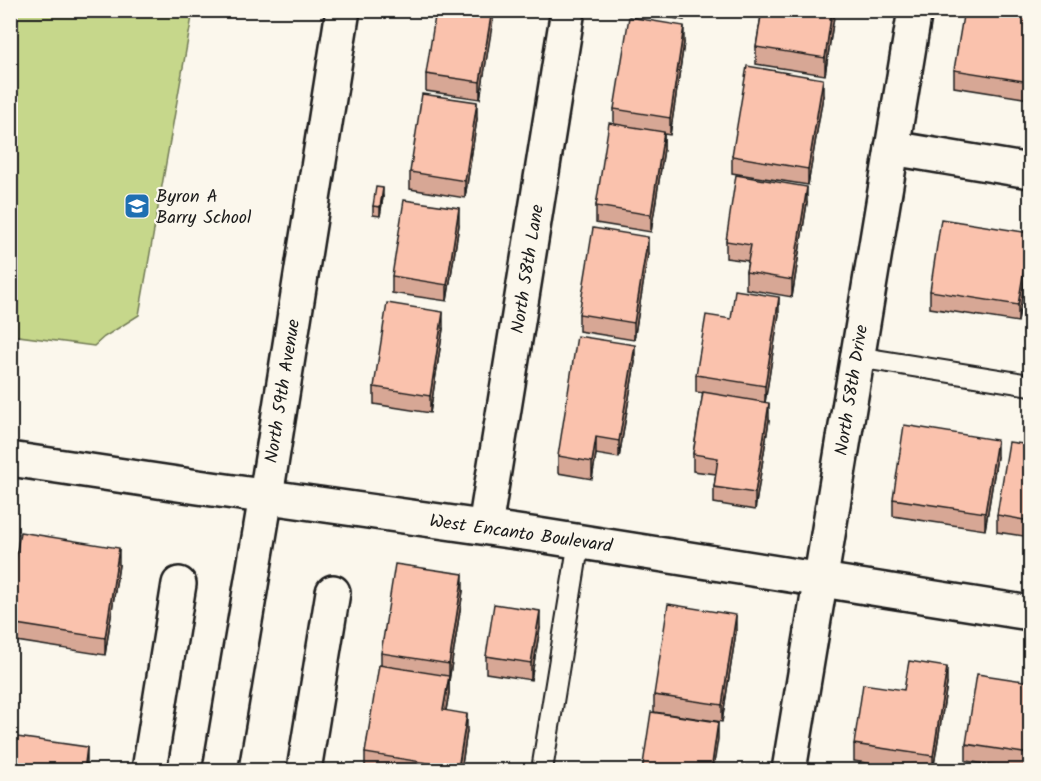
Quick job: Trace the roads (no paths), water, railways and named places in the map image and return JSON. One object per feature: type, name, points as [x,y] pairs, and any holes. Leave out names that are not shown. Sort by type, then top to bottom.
[{"type":"street","name":"North 59th Avenue","points":[[220,771],[344,10]]},
{"type":"street","name":"North 58th Lane","points":[[486,527],[568,10]]},
{"type":"street","name":"North 58th Drive","points":[[789,771],[915,10]]},
{"type":"street","points":[[892,148],[1030,171]]},
{"type":"street","name":"West Encanto Boulevard","points":[[10,459],[579,541],[1030,613]]},
{"type":"street","points":[[149,771],[179,584]]},
{"type":"street","points":[[304,771],[333,592]]},
{"type":"lane","points":[[856,357],[1030,385]]},
{"type":"lane","points":[[542,771],[579,541]]},
{"type":"place","name":"Byron A Barry School","points":[[137,206]]}]
